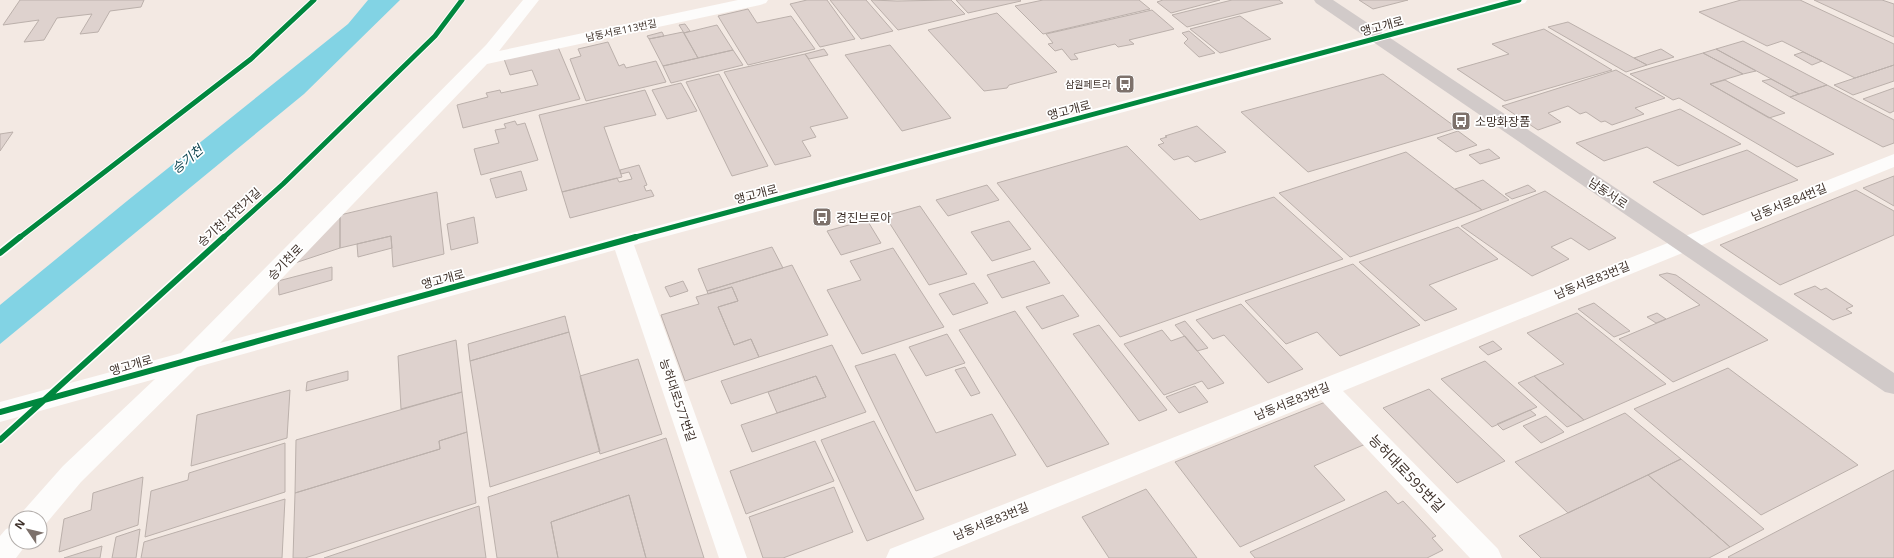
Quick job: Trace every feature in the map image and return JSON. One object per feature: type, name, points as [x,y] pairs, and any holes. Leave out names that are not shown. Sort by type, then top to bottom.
[{"type":"main road","name":"남동서로","points":[[1322,0],[1894,385]]},
{"type":"street","name":"승기천로","points":[[41,510],[72,474],[190,359],[482,60],[531,0]]},
{"type":"street","name":"남동서로113번길","points":[[482,60],[760,0]]},
{"type":"street","name":"앵고개로","points":[[0,412],[622,241],[1519,0]]},
{"type":"street","name":"남동서로84번길","points":[[1683,244],[1894,160]]},
{"type":"street","name":"능허대로577번길","points":[[622,241],[733,558]]},
{"type":"street","name":"남동서로83번길","points":[[900,558],[1683,244]]},
{"type":"street","name":"능허대로595번길","points":[[1325,388],[1488,558]]},
{"type":"street","points":[[0,556],[8,547]]},
{"type":"water","name":"승기천","points":[[368,0],[400,0],[304,94],[0,344],[0,305],[348,24]]},
{"type":"building","points":[[20,0],[144,0],[141,7],[110,11],[98,32],[80,34],[92,14],[57,18],[44,40],[24,42],[39,20],[3,25]]},
{"type":"building","points":[[807,0],[827,0],[855,39],[820,47],[790,4]]},
{"type":"building","points":[[830,0],[866,0],[893,31],[861,39]]},
{"type":"building","points":[[871,0],[951,0],[965,14],[898,30]]},
{"type":"building","points":[[956,0],[1020,0],[1021,1],[968,13]]},
{"type":"building","points":[[1043,0],[1139,0],[1150,9],[1043,34],[1015,6]]},
{"type":"building","points":[[1163,0],[1220,0],[1171,13],[1157,2]]},
{"type":"building","points":[[1232,0],[1279,0],[1283,3],[1187,27],[1172,15]]},
{"type":"building","points":[[1359,0],[1408,0],[1373,9]]},
{"type":"building","points":[[1741,0],[1800,0],[1894,44],[1894,65],[1855,78],[1782,41],[1767,46],[1699,12]]},
{"type":"building","points":[[1814,0],[1882,0],[1894,4],[1894,37]]},
{"type":"building","points":[[748,9],[757,23],[791,16],[815,49],[748,65],[718,16]]},
{"type":"building","points":[[1152,10],[1174,29],[1129,40],[1134,44],[1118,47],[1115,44],[1074,54],[1078,59],[1071,60],[1062,49],[1055,51],[1048,44],[1053,43],[1046,34]]},
{"type":"building","points":[[997,13],[1057,72],[1009,85],[1007,88],[984,91],[928,30]]},
{"type":"building","points":[[1240,16],[1271,39],[1220,53],[1190,29]]},
{"type":"building","points":[[1568,22],[1647,65],[1626,72],[1548,27]]},
{"type":"building","points":[[685,24],[690,31],[684,33],[679,25]]},
{"type":"building","points":[[717,25],[733,50],[698,58],[684,33]]},
{"type":"building","points":[[1544,29],[1612,70],[1505,101],[1457,69],[1509,54],[1492,44]]},
{"type":"building","points":[[1189,31],[1215,53],[1199,57],[1184,43],[1188,39],[1182,33]]},
{"type":"building","points":[[662,32],[664,36],[649,39],[647,36]]},
{"type":"building","points":[[683,32],[698,58],[663,66],[649,39]]},
{"type":"building","points":[[1743,41],[1827,85],[1799,94],[1716,49]]},
{"type":"building","points":[[608,42],[619,66],[624,64],[626,68],[656,61],[666,82],[586,101],[570,59],[581,56],[578,49]]},
{"type":"building","points":[[890,45],[951,118],[902,131],[845,55]]},
{"type":"building","points":[[558,47],[580,99],[463,128],[457,105],[488,97],[486,93],[500,90],[501,93],[538,85],[532,70],[510,75],[504,59]]},
{"type":"building","points":[[824,49],[828,55],[809,59],[805,54]]},
{"type":"building","points":[[1661,49],[1674,57],[1647,65],[1634,58]]},
{"type":"building","points":[[1716,49],[1756,71],[1743,74],[1703,53]]},
{"type":"building","points":[[733,50],[743,65],[671,83],[663,66]]},
{"type":"building","points":[[1803,52],[1822,61],[1812,65],[1794,55]]},
{"type":"building","points":[[1703,53],[1743,74],[1710,84],[1834,154],[1797,167],[1679,98],[1673,100],[1630,74]]},
{"type":"building","points":[[805,54],[848,118],[810,127],[816,137],[802,141],[811,156],[775,165],[724,72]]},
{"type":"building","points":[[1894,65],[1894,81],[1853,95],[1834,85]]},
{"type":"building","points":[[1616,70],[1665,98],[1635,108],[1644,114],[1612,125],[1605,121],[1601,122],[1586,112],[1580,114],[1568,106],[1548,113],[1561,122],[1538,130],[1502,106]]},
{"type":"building","points":[[719,74],[768,166],[732,176],[686,82]]},
{"type":"building","points":[[1383,74],[1457,128],[1308,172],[1241,112]]},
{"type":"building","points":[[1771,79],[1799,94],[1790,97],[1762,81]]},
{"type":"building","points":[[1725,80],[1785,113],[1769,118],[1710,84]]},
{"type":"building","points":[[681,83],[697,111],[667,119],[652,90]]},
{"type":"building","points":[[1827,85],[1894,120],[1894,143],[1883,147],[1790,97]]},
{"type":"building","points":[[1894,88],[1894,111],[1890,113],[1863,99]]},
{"type":"building","points":[[645,90],[656,115],[604,127],[622,177],[562,192],[539,115]]},
{"type":"building","points":[[1680,109],[1741,144],[1678,166],[1647,147],[1604,161],[1576,143]]},
{"type":"building","points":[[515,121],[517,125],[525,123],[538,160],[481,175],[474,149],[499,143],[495,130],[506,128],[504,124]]},
{"type":"building","points":[[1197,126],[1226,152],[1195,162],[1188,156],[1174,160],[1158,145],[1164,143],[1160,139],[1167,137],[1165,136]]},
{"type":"building","points":[[1458,131],[1477,145],[1456,152],[1437,138]]},
{"type":"building","points":[[13,132],[0,151],[0,134]]},
{"type":"building","points":[[1127,146],[1200,220],[1274,197],[1343,259],[1120,337],[997,183]]},
{"type":"building","points":[[1489,149],[1500,158],[1480,164],[1469,155]]},
{"type":"building","points":[[1747,150],[1798,180],[1703,215],[1653,182]]},
{"type":"building","points":[[1406,152],[1482,210],[1350,257],[1279,193]]},
{"type":"building","points":[[639,165],[647,185],[644,186],[646,191],[651,190],[654,196],[570,218],[562,192],[617,178],[619,182],[632,179],[629,172],[621,174],[620,170]]},
{"type":"building","points":[[521,171],[527,190],[496,198],[490,179]]},
{"type":"building","points":[[1894,176],[1894,206],[1863,188]]},
{"type":"building","points":[[1483,180],[1509,200],[1482,210],[1455,189]]},
{"type":"building","points":[[987,185],[999,200],[948,216],[936,200]]},
{"type":"building","points":[[1528,185],[1536,191],[1512,199],[1505,194]]},
{"type":"building","points":[[1856,190],[1894,211],[1894,235],[1780,285],[1720,245]]},
{"type":"building","points":[[1545,191],[1616,238],[1589,250],[1571,238],[1551,247],[1569,259],[1532,276],[1461,226]]},
{"type":"building","points":[[437,192],[444,254],[393,267],[391,236],[340,248],[340,215]]},
{"type":"building","points":[[920,206],[967,274],[929,285],[885,216]]},
{"type":"building","points":[[340,215],[340,248],[289,265]]},
{"type":"building","points":[[474,217],[478,243],[451,250],[447,224]]},
{"type":"building","points":[[867,220],[881,243],[841,255],[827,231]]},
{"type":"building","points":[[1009,221],[1031,249],[992,261],[971,232]]},
{"type":"building","points":[[1458,227],[1498,259],[1429,285],[1457,309],[1425,321],[1359,262]]},
{"type":"building","points":[[391,236],[392,248],[358,257],[357,244]]},
{"type":"building","points":[[772,247],[783,268],[707,291],[698,269]]},
{"type":"building","points":[[893,248],[944,327],[862,354],[827,290],[861,280],[850,261]]},
{"type":"building","points":[[1034,261],[1050,283],[1002,298],[987,275]]},
{"type":"building","points":[[1353,264],[1420,325],[1340,356],[1317,332],[1286,344],[1245,301]]},
{"type":"building","points":[[792,265],[828,335],[759,357],[751,339],[734,345],[718,307],[738,301],[732,287],[708,294],[707,291]]},
{"type":"building","points":[[332,267],[332,280],[279,295],[278,281]]},
{"type":"building","points":[[1667,273],[1676,275],[1768,340],[1673,382],[1619,339],[1700,305],[1659,275]]},
{"type":"building","points":[[683,281],[688,291],[670,297],[665,287]]},
{"type":"building","points":[[974,283],[988,303],[953,315],[939,294]]},
{"type":"building","points":[[1815,286],[1821,290],[1826,288],[1853,306],[1846,309],[1852,313],[1833,320],[1794,294]]},
{"type":"building","points":[[732,287],[738,301],[718,307],[734,345],[751,339],[759,357],[685,381],[661,315],[699,304],[696,297]]},
{"type":"building","points":[[1063,295],[1079,316],[1042,329],[1026,307]]},
{"type":"building","points":[[1594,303],[1630,331],[1614,337],[1578,309]]},
{"type":"building","points":[[1241,304],[1303,369],[1268,383],[1224,335],[1213,339],[1196,320]]},
{"type":"building","points":[[1015,311],[1109,444],[1047,467],[959,330]]},
{"type":"building","points":[[1577,313],[1666,384],[1584,420],[1534,376],[1564,364],[1527,333]]},
{"type":"building","points":[[1657,313],[1666,319],[1656,323],[1647,317]]},
{"type":"building","points":[[565,316],[569,332],[470,361],[468,344]]},
{"type":"building","points":[[1185,321],[1208,348],[1197,351],[1175,325]]},
{"type":"building","points":[[1099,325],[1167,410],[1139,421],[1073,334]]},
{"type":"building","points":[[1162,330],[1171,341],[1185,336],[1224,383],[1208,389],[1202,381],[1164,395],[1124,344]]},
{"type":"building","points":[[569,332],[600,451],[490,487],[470,361]]},
{"type":"building","points":[[947,334],[965,363],[926,376],[909,347]]},
{"type":"building","points":[[456,340],[462,392],[401,409],[398,356]]},
{"type":"building","points":[[1493,341],[1502,349],[1488,355],[1479,347]]},
{"type":"building","points":[[832,345],[866,412],[752,452],[741,425],[826,397],[816,376],[731,404],[721,381]]},
{"type":"building","points":[[895,354],[936,433],[992,414],[1016,455],[916,491],[855,366]]},
{"type":"building","points":[[638,359],[662,434],[600,454],[580,376]]},
{"type":"building","points":[[1485,361],[1537,407],[1492,427],[1441,379]]},
{"type":"building","points":[[965,367],[980,393],[971,396],[955,370]]},
{"type":"building","points":[[1728,368],[1858,465],[1761,515],[1634,409]]},
{"type":"building","points":[[348,371],[348,380],[306,391],[307,382]]},
{"type":"building","points":[[816,376],[826,397],[777,413],[768,392]]},
{"type":"building","points":[[1534,376],[1584,420],[1567,427],[1518,383]]},
{"type":"building","points":[[1195,386],[1208,402],[1179,413],[1166,397]]},
{"type":"building","points":[[1429,389],[1505,461],[1457,483],[1383,408]]},
{"type":"building","points":[[290,390],[287,438],[191,466],[197,415]]},
{"type":"building","points":[[462,392],[467,432],[439,441],[440,449],[295,493],[296,440]]},
{"type":"building","points":[[1328,401],[1368,443],[1314,466],[1345,500],[1240,547],[1175,462]]},
{"type":"building","points":[[1530,410],[1536,415],[1503,430],[1497,424]]},
{"type":"building","points":[[1625,413],[1681,459],[1568,513],[1515,462]]},
{"type":"building","points":[[1546,416],[1564,432],[1541,443],[1523,426]]},
{"type":"building","points":[[874,421],[924,519],[867,541],[821,440]]},
{"type":"building","points":[[467,432],[476,503],[305,558],[293,558],[295,493],[440,449],[439,441]]},
{"type":"building","points":[[666,438],[704,558],[646,558],[629,495],[551,522],[558,558],[497,558],[488,497]]},
{"type":"building","points":[[815,441],[834,481],[746,514],[730,471]]},
{"type":"building","points":[[285,443],[285,492],[145,537],[151,491],[188,480],[189,473]]},
{"type":"building","points":[[1681,459],[1764,529],[1730,547],[1648,475]]},
{"type":"building","points":[[1894,470],[1894,558],[1728,557]]},
{"type":"building","points":[[1648,475],[1730,547],[1709,558],[1541,558],[1519,536]]},
{"type":"building","points":[[143,477],[138,525],[59,552],[64,519],[91,510],[93,493]]},
{"type":"building","points":[[834,487],[853,532],[783,558],[763,558],[749,517]]},
{"type":"building","points":[[1146,489],[1197,558],[1109,558],[1082,517]]},
{"type":"building","points":[[1386,491],[1398,504],[1403,501],[1436,536],[1432,538],[1443,550],[1427,558],[1255,558],[1250,552]]},
{"type":"building","points":[[629,495],[646,558],[558,558],[551,522]]},
{"type":"building","points":[[285,499],[282,558],[141,558],[144,542]]},
{"type":"building","points":[[479,506],[486,558],[324,558]]},
{"type":"building","points":[[140,529],[136,558],[112,558],[116,537]]},
{"type":"building","points":[[102,546],[100,558],[64,558]]},
{"type":"cycle path","points":[[0,253],[251,59],[314,0]]},
{"type":"cycle path","name":"승기천 자전거길","points":[[0,440],[283,184],[435,36],[462,0]]},
{"type":"cycle path","points":[[0,412],[622,241],[1519,0]]},
{"type":"place","name":"삼원페트라","points":[[1125,84]]},
{"type":"place","name":"소망화장품","points":[[1461,121]]},
{"type":"place","name":"경진브로아","points":[[822,217]]}]
